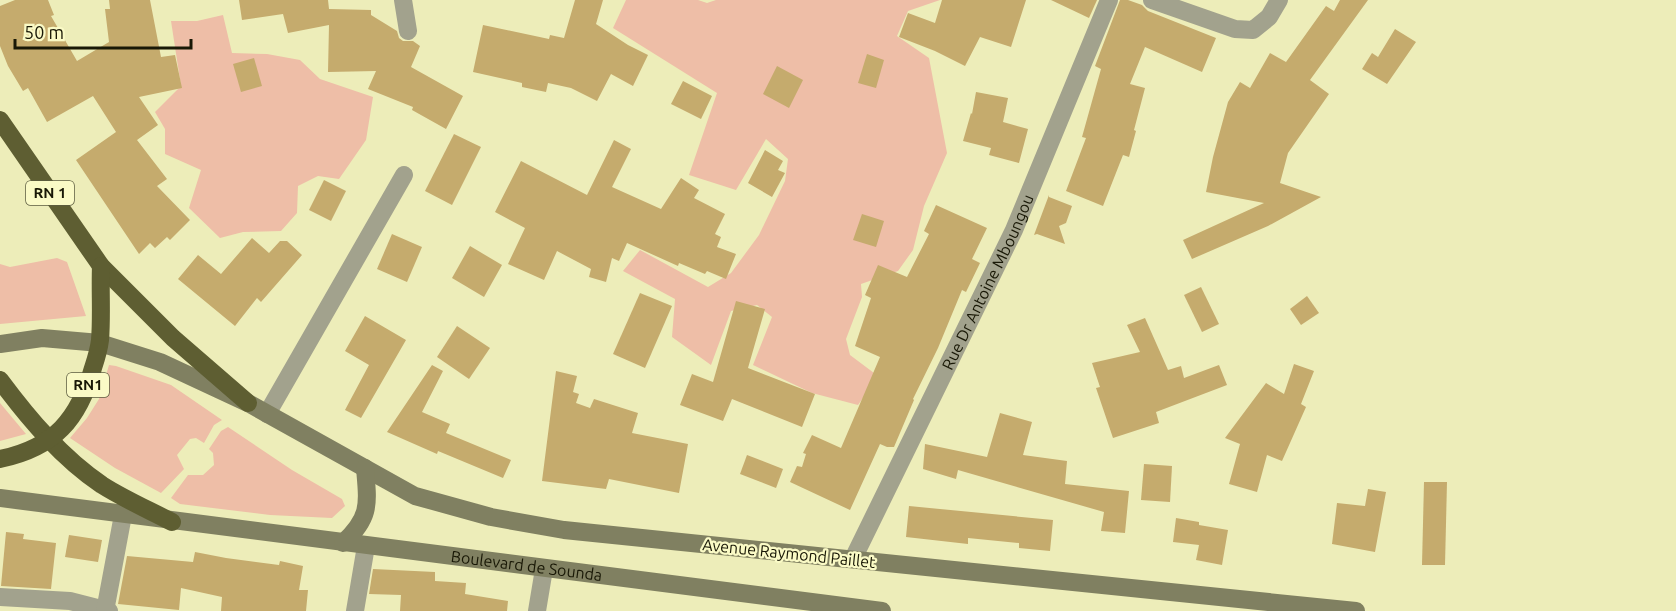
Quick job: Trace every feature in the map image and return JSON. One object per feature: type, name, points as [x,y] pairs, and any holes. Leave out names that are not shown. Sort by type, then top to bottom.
[{"type":"highway","name":"RN 1","points":[[0,121],[101,266]]},
{"type":"highway","name":"RN1","points":[[0,459],[14,456],[50,440],[73,417],[89,382],[100,343],[101,266]]},
{"type":"highway","points":[[101,266],[173,338],[248,403]]},
{"type":"highway","points":[[0,380],[21,409],[74,464],[104,486],[172,522]]},
{"type":"main road","name":"Avenue Raymond Paillet","points":[[0,344],[42,338],[100,343],[160,362],[248,403],[415,496],[491,517],[564,530],[1356,611]]},
{"type":"main road","points":[[343,543],[358,529],[364,515],[367,500],[365,468]]},
{"type":"main road","name":"Boulevard de Sounda","points":[[0,498],[544,569],[791,606],[882,611]]},
{"type":"street","points":[[403,0],[408,31]]},
{"type":"street","name":"Rue Dr Antoine Mboungou","points":[[853,559],[1014,230],[1109,0]]},
{"type":"street","points":[[1152,0],[1235,30],[1253,30],[1269,17],[1279,0]]},
{"type":"street","points":[[267,414],[404,175]]},
{"type":"street","points":[[0,597],[70,601],[106,611],[123,515]]},
{"type":"street","points":[[355,611],[366,546]]},
{"type":"street","points":[[537,611],[544,569]]},
{"type":"shaded area","points":[[626,0],[698,0],[707,3],[716,0],[940,0],[908,11],[897,36],[929,58],[947,153],[924,206],[913,250],[898,271],[861,284],[862,297],[846,339],[850,355],[878,376],[858,405],[812,393],[753,365],[772,317],[757,305],[731,311],[711,365],[672,337],[675,299],[623,271],[640,250],[708,287],[731,273],[759,235],[785,181],[788,159],[766,139],[736,190],[689,175],[717,93],[613,28]]},
{"type":"shaded area","points":[[223,15],[232,53],[267,54],[300,60],[320,79],[373,97],[366,140],[339,179],[318,176],[298,186],[297,213],[281,231],[243,232],[220,238],[189,208],[201,170],[165,154],[165,129],[155,112],[181,86],[171,21],[197,21]]},
{"type":"shaded area","points":[[57,258],[67,262],[86,316],[0,324],[0,264],[10,267]]},
{"type":"shaded area","points":[[109,365],[171,385],[222,420],[214,425],[204,443],[196,438],[190,439],[177,455],[184,469],[161,493],[115,468],[70,438],[99,399]]},
{"type":"shaded area","points":[[0,403],[26,434],[0,441]]},
{"type":"shaded area","points":[[228,427],[292,470],[342,499],[345,506],[332,518],[270,515],[180,504],[171,498],[188,475],[203,475],[214,465],[213,453],[209,449],[221,431]]},
{"type":"building","points":[[15,0],[48,0],[54,15],[51,16],[77,61],[109,42],[105,9],[110,9],[109,0],[150,0],[161,57],[175,55],[182,88],[139,97],[158,125],[137,140],[167,179],[157,186],[190,220],[170,240],[167,237],[155,248],[150,243],[139,254],[76,160],[116,132],[93,96],[47,122],[28,88],[23,91],[8,66],[0,46],[0,6]]},
{"type":"building","points":[[239,0],[328,0],[329,9],[371,10],[371,15],[397,31],[399,38],[403,41],[413,41],[420,46],[411,67],[463,96],[446,129],[412,110],[413,107],[368,89],[376,71],[328,72],[329,25],[288,33],[283,14],[242,20]]},
{"type":"building","points":[[575,0],[603,0],[596,24],[648,55],[633,86],[611,74],[597,101],[571,88],[548,83],[546,92],[522,87],[522,83],[473,72],[483,25],[549,39],[550,35],[564,38]]},
{"type":"building","points":[[942,0],[1026,0],[1011,47],[980,37],[965,66],[899,37],[908,13],[935,23]]},
{"type":"building","points":[[1051,0],[1097,0],[1089,18]]},
{"type":"building","points":[[1120,0],[1142,5],[1148,11],[1216,38],[1202,72],[1145,47],[1130,84],[1145,88],[1134,130],[1136,131],[1129,157],[1123,155],[1103,206],[1066,191],[1086,138],[1082,137],[1101,69],[1095,66]]},
{"type":"building","points":[[1340,0],[1368,0],[1310,80],[1329,94],[1288,153],[1280,183],[1321,197],[1268,226],[1192,259],[1183,240],[1264,203],[1206,192],[1228,102],[1240,82],[1250,88],[1270,53],[1286,62],[1326,6],[1334,11]]},
{"type":"building","points":[[1395,29],[1416,42],[1387,84],[1362,69],[1372,53],[1378,57]]},
{"type":"building","points":[[867,54],[884,60],[876,88],[858,83]]},
{"type":"building","points":[[254,58],[262,86],[241,92],[233,64]]},
{"type":"building","points":[[777,66],[803,80],[789,108],[763,94]]},
{"type":"building","points":[[683,81],[712,96],[701,119],[671,104]]},
{"type":"building","points":[[976,92],[1008,98],[1003,122],[1028,129],[1019,163],[989,155],[991,148],[963,141]]},
{"type":"building","points":[[454,134],[481,147],[452,205],[425,191]]},
{"type":"building","points":[[614,140],[631,149],[612,187],[661,209],[681,178],[699,190],[694,198],[725,214],[715,234],[721,237],[717,247],[736,254],[726,279],[707,271],[705,274],[679,263],[678,266],[627,243],[619,261],[612,258],[606,282],[589,277],[591,269],[557,251],[544,280],[508,264],[525,228],[495,212],[521,161],[587,195]]},
{"type":"building","points":[[765,150],[783,161],[778,170],[785,173],[772,197],[748,183]]},
{"type":"building","points":[[324,180],[346,191],[331,221],[309,210]]},
{"type":"building","points":[[1049,195],[1049,197],[1072,206],[1066,223],[1059,226],[1065,244],[1034,235]]},
{"type":"building","points":[[936,205],[987,228],[972,259],[980,263],[966,292],[962,290],[894,447],[880,444],[850,510],[790,482],[797,466],[802,467],[806,454],[803,453],[812,435],[841,448],[880,357],[855,346],[871,298],[865,295],[878,265],[907,277],[929,234],[924,231]]},
{"type":"building","points":[[862,214],[884,221],[876,247],[853,240]]},
{"type":"building","points":[[392,234],[422,247],[407,282],[377,269]]},
{"type":"building","points":[[252,238],[269,253],[280,241],[287,241],[302,255],[261,302],[257,298],[235,326],[178,279],[198,255],[221,274]]},
{"type":"building","points":[[470,246],[502,265],[484,297],[452,278]]},
{"type":"building","points":[[1201,287],[1219,324],[1202,332],[1184,295]]},
{"type":"building","points":[[640,293],[672,306],[645,368],[613,354]]},
{"type":"building","points":[[1307,296],[1319,313],[1301,325],[1290,309]]},
{"type":"building","points":[[736,301],[765,309],[748,368],[815,394],[802,427],[732,399],[723,421],[680,405],[692,374],[713,382]]},
{"type":"building","points":[[365,316],[406,340],[361,418],[345,410],[369,365],[345,351]]},
{"type":"building","points":[[1145,318],[1168,370],[1181,366],[1184,378],[1219,365],[1227,385],[1156,412],[1159,423],[1113,438],[1096,388],[1100,387],[1092,363],[1140,352],[1127,325]]},
{"type":"building","points":[[457,326],[490,348],[469,379],[437,357]]},
{"type":"building","points":[[1294,364],[1314,371],[1301,404],[1306,407],[1282,461],[1267,455],[1257,492],[1229,484],[1240,444],[1225,438],[1266,383],[1284,394]]},
{"type":"building","points":[[432,365],[443,371],[422,412],[450,424],[446,433],[511,460],[503,478],[438,451],[437,454],[387,432]]},
{"type":"building","points":[[556,371],[577,376],[573,392],[579,394],[576,403],[590,408],[594,399],[638,413],[632,433],[688,444],[679,493],[609,479],[606,489],[542,481]]},
{"type":"building","points":[[1000,413],[1032,422],[1023,455],[1067,461],[1065,484],[1129,491],[1125,533],[1101,531],[1104,512],[958,470],[956,479],[923,469],[925,444],[987,457]]},
{"type":"building","points":[[747,455],[783,469],[776,488],[740,474]]},
{"type":"building","points":[[1144,464],[1172,466],[1170,502],[1141,500]]},
{"type":"building","points":[[1424,482],[1447,482],[1445,565],[1422,565]]},
{"type":"building","points":[[1368,489],[1386,492],[1375,552],[1332,544],[1337,503],[1365,506]]},
{"type":"building","points":[[909,506],[1053,520],[1050,551],[1019,548],[1019,543],[968,538],[968,544],[906,537]]},
{"type":"building","points":[[1176,518],[1228,530],[1222,565],[1196,560],[1199,545],[1173,542]]},
{"type":"building","points":[[6,532],[24,534],[23,539],[56,543],[51,589],[1,586]]},
{"type":"building","points":[[69,535],[102,540],[98,562],[65,557]]},
{"type":"building","points":[[195,552],[279,565],[280,561],[303,566],[299,590],[308,590],[306,611],[221,611],[222,597],[181,588],[179,610],[118,604],[127,556],[193,562]]},
{"type":"building","points":[[373,569],[435,572],[435,581],[466,583],[465,594],[508,601],[507,611],[400,611],[401,595],[369,594]]}]
